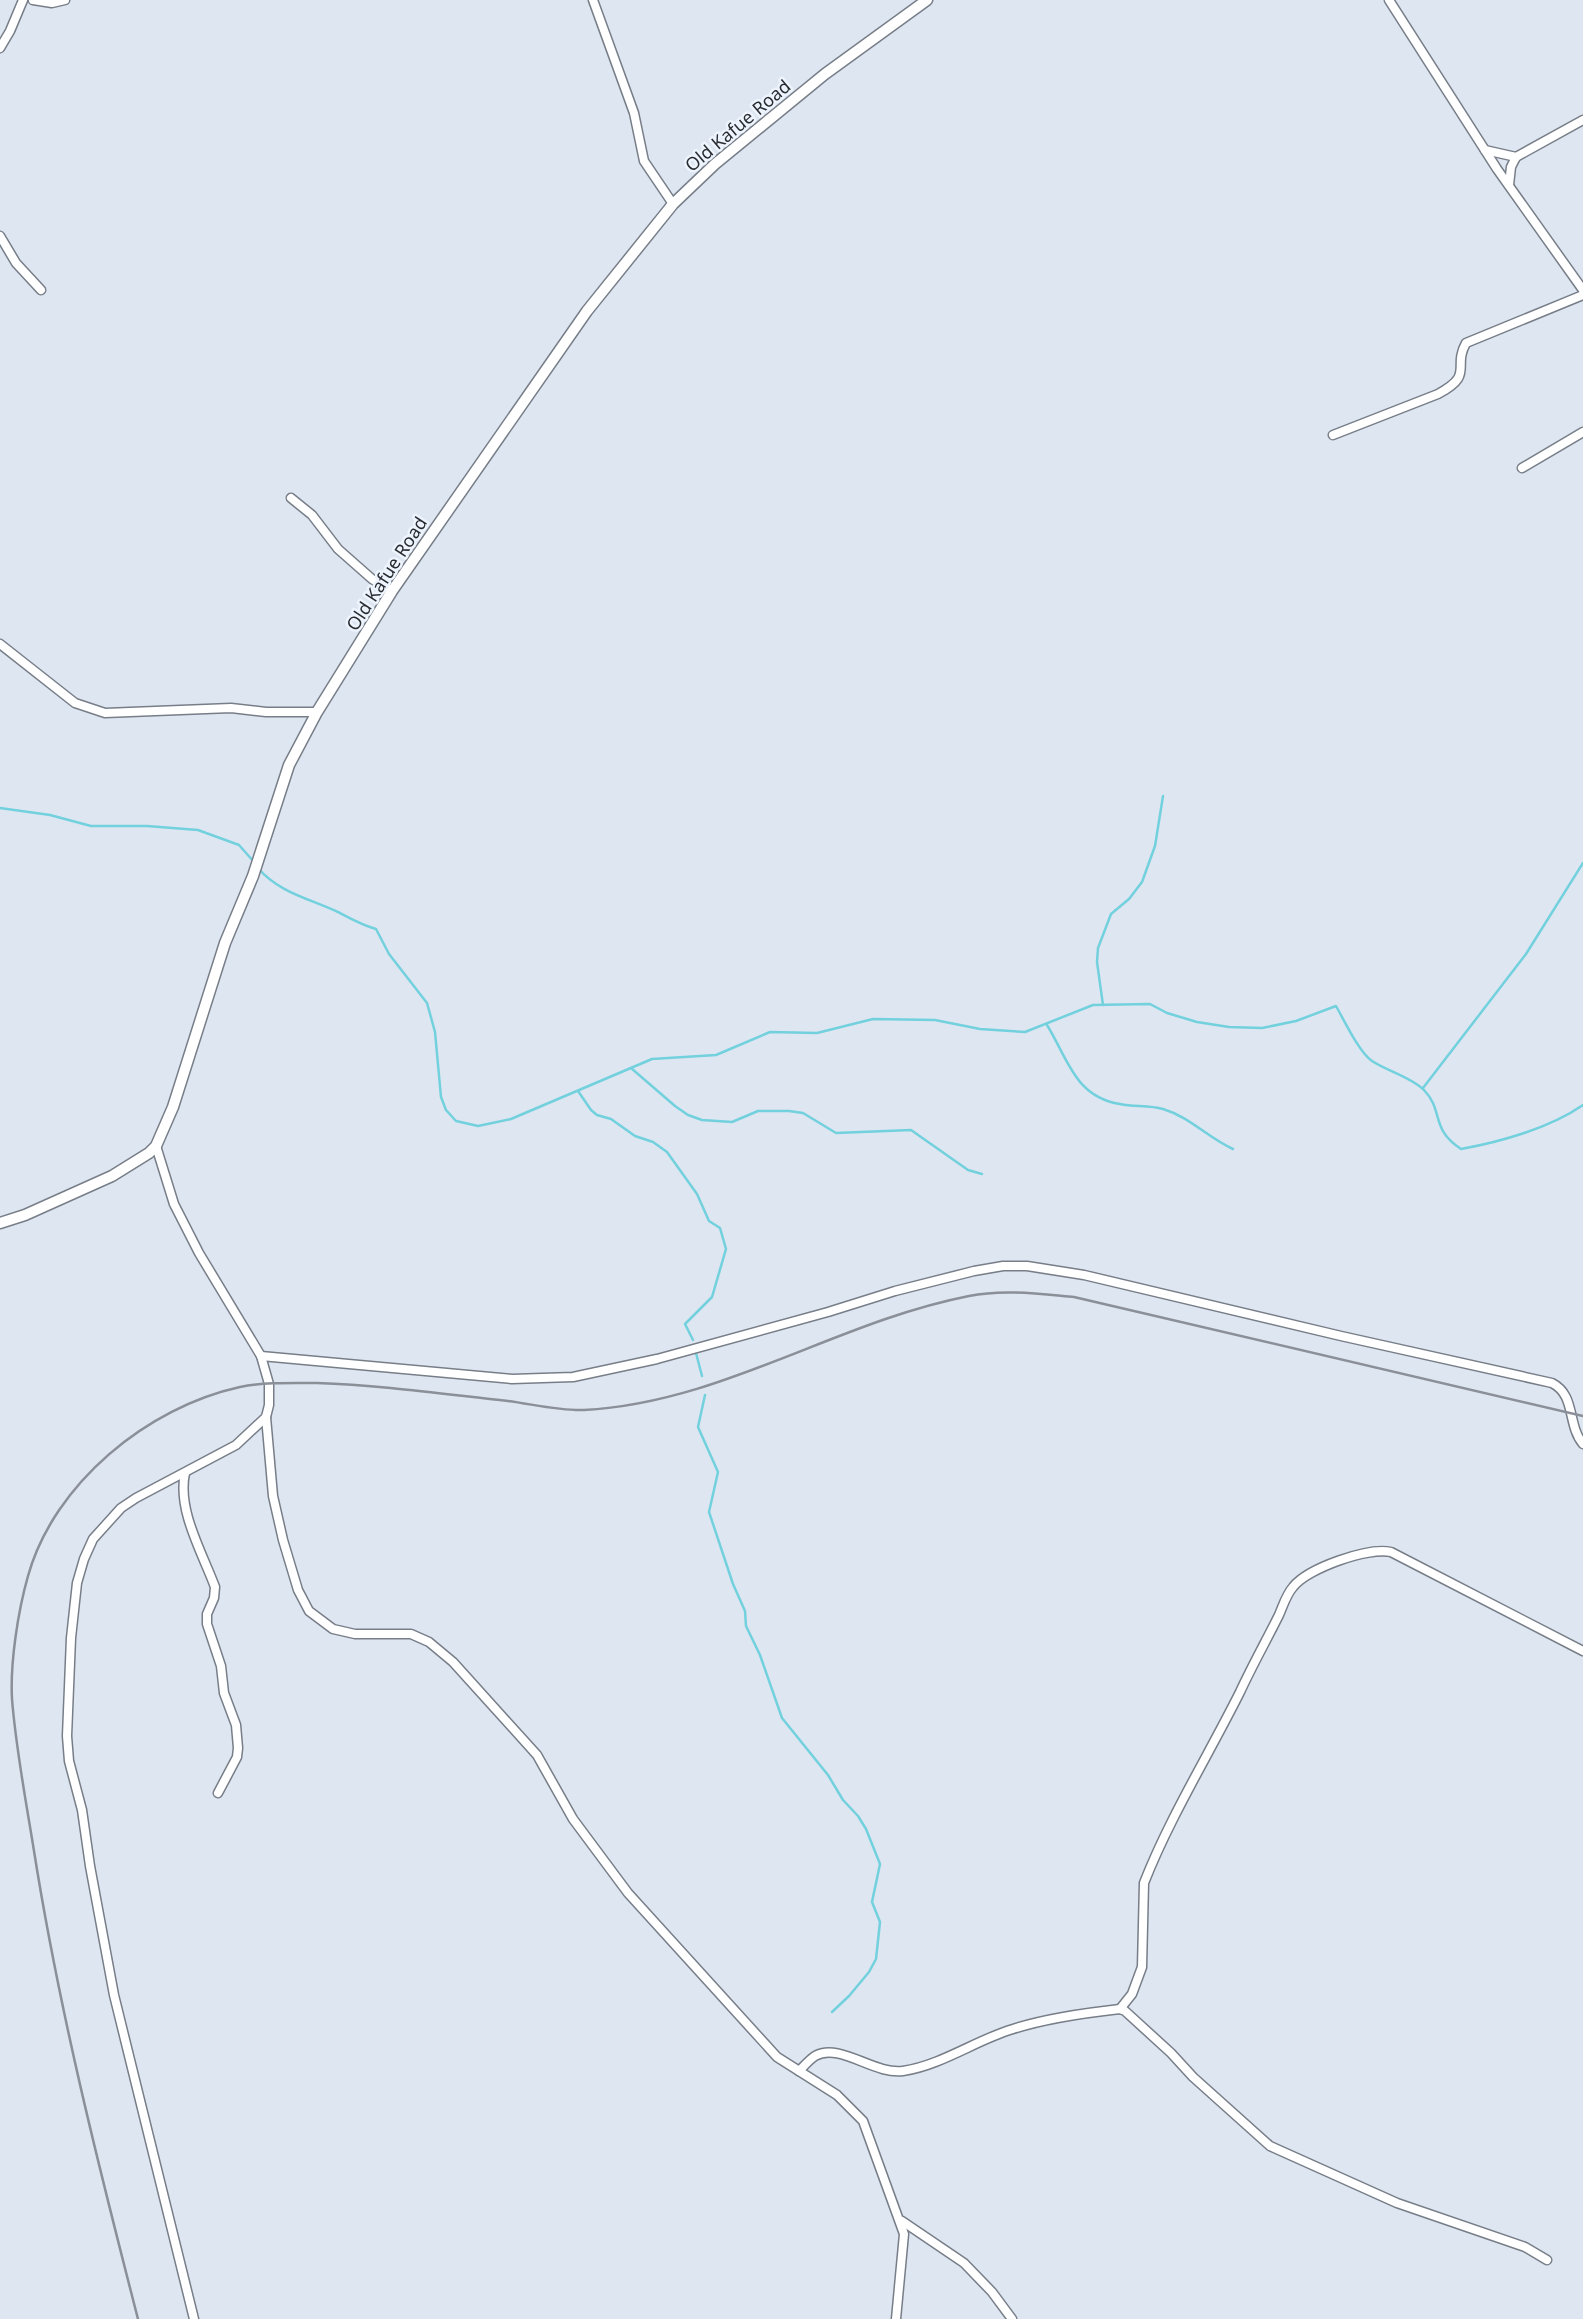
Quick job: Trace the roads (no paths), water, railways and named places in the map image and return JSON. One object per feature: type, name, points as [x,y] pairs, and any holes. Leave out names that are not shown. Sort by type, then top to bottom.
[{"type":"street","points":[[0,47],[23,0]]},
{"type":"street","points":[[33,0],[52,3],[65,0]]},
{"type":"street","points":[[593,0],[634,113],[644,160],[673,204]]},
{"type":"street","name":"Old Kafue Road","points":[[156,1146],[173,1107],[225,943],[253,876],[289,765],[317,712],[392,591],[587,311],[673,204],[715,164],[825,74],[927,0]]},
{"type":"street","points":[[1333,435],[1438,394],[1454,385],[1462,371],[1462,349],[1465,343],[1583,292],[1509,187],[1389,0]]},
{"type":"street","points":[[1509,187],[1511,167],[1516,157],[1583,120]]},
{"type":"street","points":[[1485,150],[1516,157]]},
{"type":"street","points":[[0,236],[16,262],[41,290]]},
{"type":"street","points":[[1522,468],[1583,432]]},
{"type":"street","points":[[291,498],[312,515],[338,549],[372,579],[392,591]]},
{"type":"street","points":[[0,644],[75,703],[105,713],[231,708],[266,712],[317,712]]},
{"type":"street","points":[[0,1223],[25,1215],[112,1176],[156,1146],[174,1204],[199,1253],[261,1356],[269,1384],[266,1417],[273,1496],[298,1590],[309,1611],[333,1629],[355,1634],[411,1634],[429,1642],[453,1662],[537,1755],[573,1819],[628,1893],[777,2057],[837,2095],[863,2121],[902,2221],[904,2234],[896,2319]]},
{"type":"street","points":[[261,1356],[512,1379],[573,1377],[657,1359],[974,1271],[1003,1266],[1027,1266],[1084,1275],[1552,1383],[1560,1387],[1566,1395],[1577,1437],[1583,1444]]},
{"type":"street","points":[[194,2319],[114,1995],[82,1811],[69,1761],[67,1736],[72,1624],[77,1583],[84,1559],[93,1539],[121,1508],[236,1445],[266,1417]]},
{"type":"street","points":[[185,1472],[182,1485],[188,1515],[215,1587],[214,1598],[207,1614],[207,1624],[221,1666],[224,1693],[238,1736],[237,1757],[218,1793]]},
{"type":"street","points":[[1119,2009],[1132,1994],[1142,1967],[1144,1883],[1164,1837],[1262,1645],[1292,1588],[1302,1578],[1314,1571],[1376,1550],[1391,1552],[1583,1651]]},
{"type":"street","points":[[799,2071],[815,2056],[837,2052],[868,2065],[891,2071],[904,2071],[960,2053],[1012,2029],[1119,2009],[1125,2011],[1270,2146],[1357,2187],[1525,2247],[1547,2260]]},
{"type":"street","points":[[902,2221],[964,2263],[992,2292],[1012,2319]]},
{"type":"waterway","points":[[1103,1005],[1097,962],[1098,948],[1111,914],[1129,899],[1142,882],[1155,846],[1163,796]]},
{"type":"waterway","points":[[0,808],[50,815],[91,826],[198,830],[239,845],[254,862]]},
{"type":"waterway","points":[[1423,1088],[1526,954],[1583,863]]},
{"type":"waterway","points":[[258,868],[266,877],[286,890],[376,929],[389,954],[427,1003],[435,1032],[441,1097],[446,1110],[456,1121],[478,1126],[511,1119],[652,1059],[716,1055],[770,1032],[817,1033],[873,1019],[935,1020],[980,1029],[1025,1032],[1093,1005],[1150,1004],[1167,1013],[1197,1022],[1262,1028],[1296,1021],[1336,1006],[1367,1057],[1424,1090],[1434,1105],[1445,1134],[1461,1149],[1524,1133],[1556,1121],[1583,1105]]},
{"type":"waterway","points":[[1047,1025],[1074,1075],[1093,1093],[1120,1104],[1158,1108],[1173,1113],[1233,1149]]},
{"type":"waterway","points":[[631,1068],[675,1106],[702,1120],[732,1122],[758,1111],[789,1111],[803,1113],[836,1133],[911,1130],[968,1170],[982,1174]]},
{"type":"waterway","points":[[578,1091],[597,1115],[611,1119],[635,1136],[653,1142],[667,1152],[697,1194],[709,1221],[720,1228],[726,1249],[712,1297],[685,1324],[693,1340]]},
{"type":"waterway","points":[[696,1353],[702,1376]]},
{"type":"waterway","points":[[705,1395],[698,1427],[718,1472],[709,1512],[745,1611],[746,1626],[760,1655],[782,1718],[858,1816],[880,1864],[872,1902],[880,1922],[876,1959],[869,1972],[832,2012]]},
{"type":"railway","points":[[138,2319],[94,2144],[55,1969],[22,1775],[12,1685],[21,1605],[28,1576],[41,1542],[59,1510],[82,1481],[109,1454],[139,1431],[206,1397],[240,1387],[269,1384],[317,1383],[389,1388],[575,1410],[634,1404],[731,1378],[920,1308],[969,1296],[1008,1292],[1074,1297],[1583,1416]]}]
